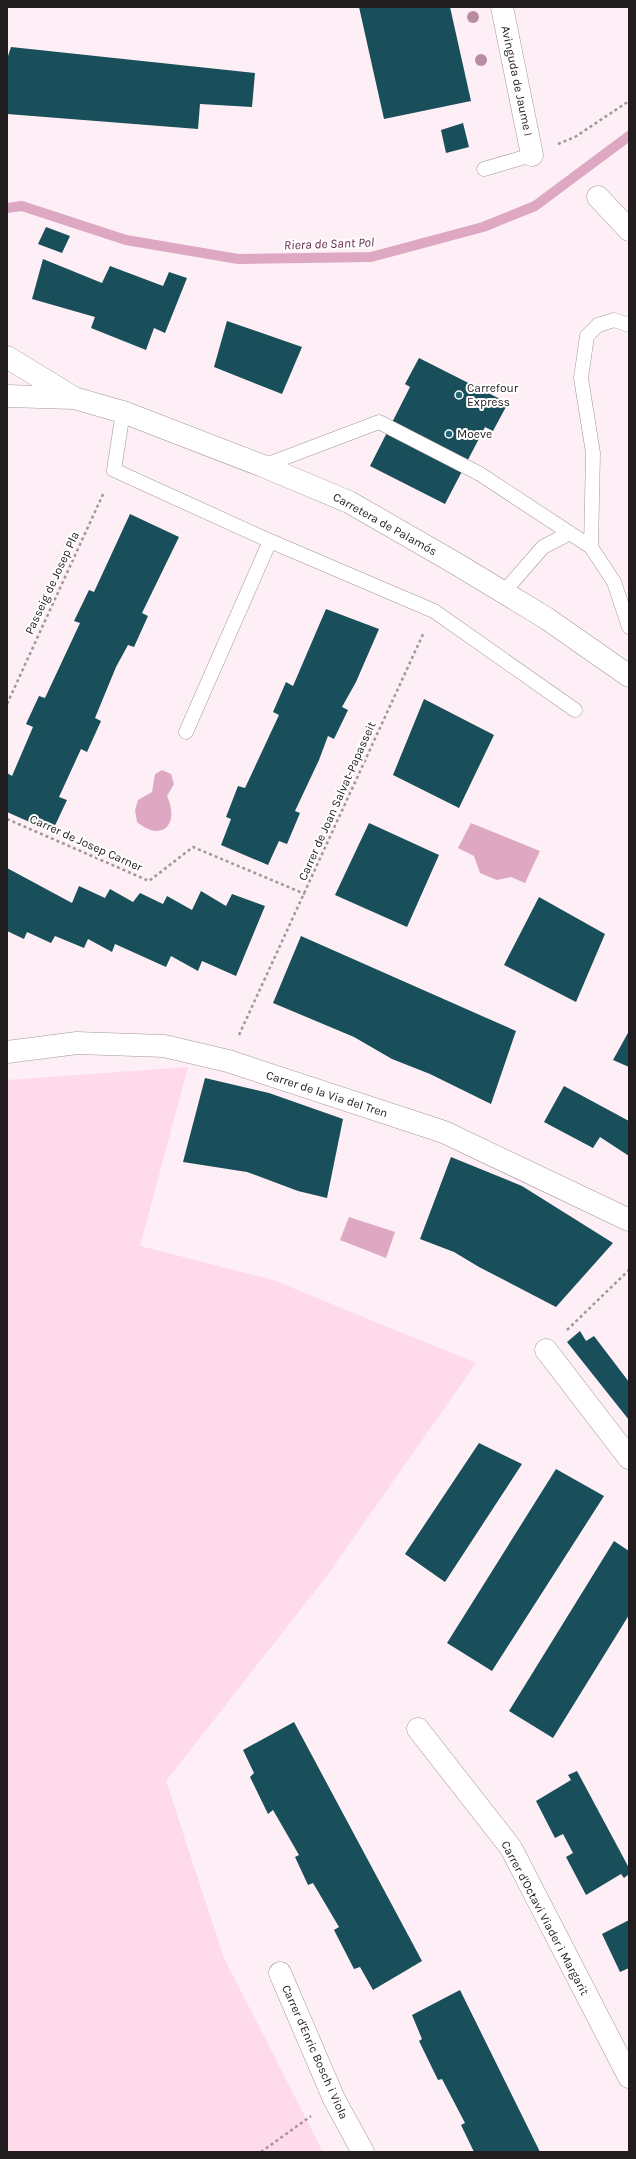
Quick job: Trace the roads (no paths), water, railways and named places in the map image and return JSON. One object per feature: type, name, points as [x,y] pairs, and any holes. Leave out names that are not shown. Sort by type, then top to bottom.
[{"type":"street","name":"Avinguda de Jaume I","points":[[502,7],[532,155]]},
{"type":"street","points":[[598,197],[629,230]]},
{"type":"street","name":"Carretera de Palamós","points":[[7,357],[74,398]]},
{"type":"street","name":"Carretera de Palamós","points":[[7,396],[74,398],[123,412],[263,466],[349,502],[546,618],[629,676]]},
{"type":"street","name":"Carrer de la Via del Tren","points":[[7,1052],[77,1043],[164,1046],[228,1061],[444,1132],[629,1220]]},
{"type":"street","points":[[546,1350],[629,1458]]},
{"type":"street","name":"Carrer d'Octavi Viader i Margarit","points":[[418,1729],[511,1848],[629,2077]]},
{"type":"street","name":"Carrer d'Enric Bosch i Viola","points":[[280,1973],[334,2099],[363,2152]]},
{"type":"lane","points":[[484,169],[532,155]]},
{"type":"lane","points":[[591,547],[593,453],[582,378],[587,336],[598,325],[614,320],[629,325]]},
{"type":"lane","points":[[123,412],[114,470],[270,541],[434,611],[575,710]]},
{"type":"lane","points":[[263,466],[379,422],[480,474],[591,547],[614,582],[629,627]]},
{"type":"lane","points":[[503,593],[543,547],[570,533]]},
{"type":"lane","points":[[186,732],[270,541]]},
{"type":"waterway","name":"Riera de Sant Pol","points":[[7,208],[22,206],[126,240],[238,259],[371,257],[483,227],[535,206],[629,136]]},
{"type":"place","name":"Carrefour Express","points":[[459,395]]},
{"type":"place","name":"Moeve","points":[[449,434]]}]
